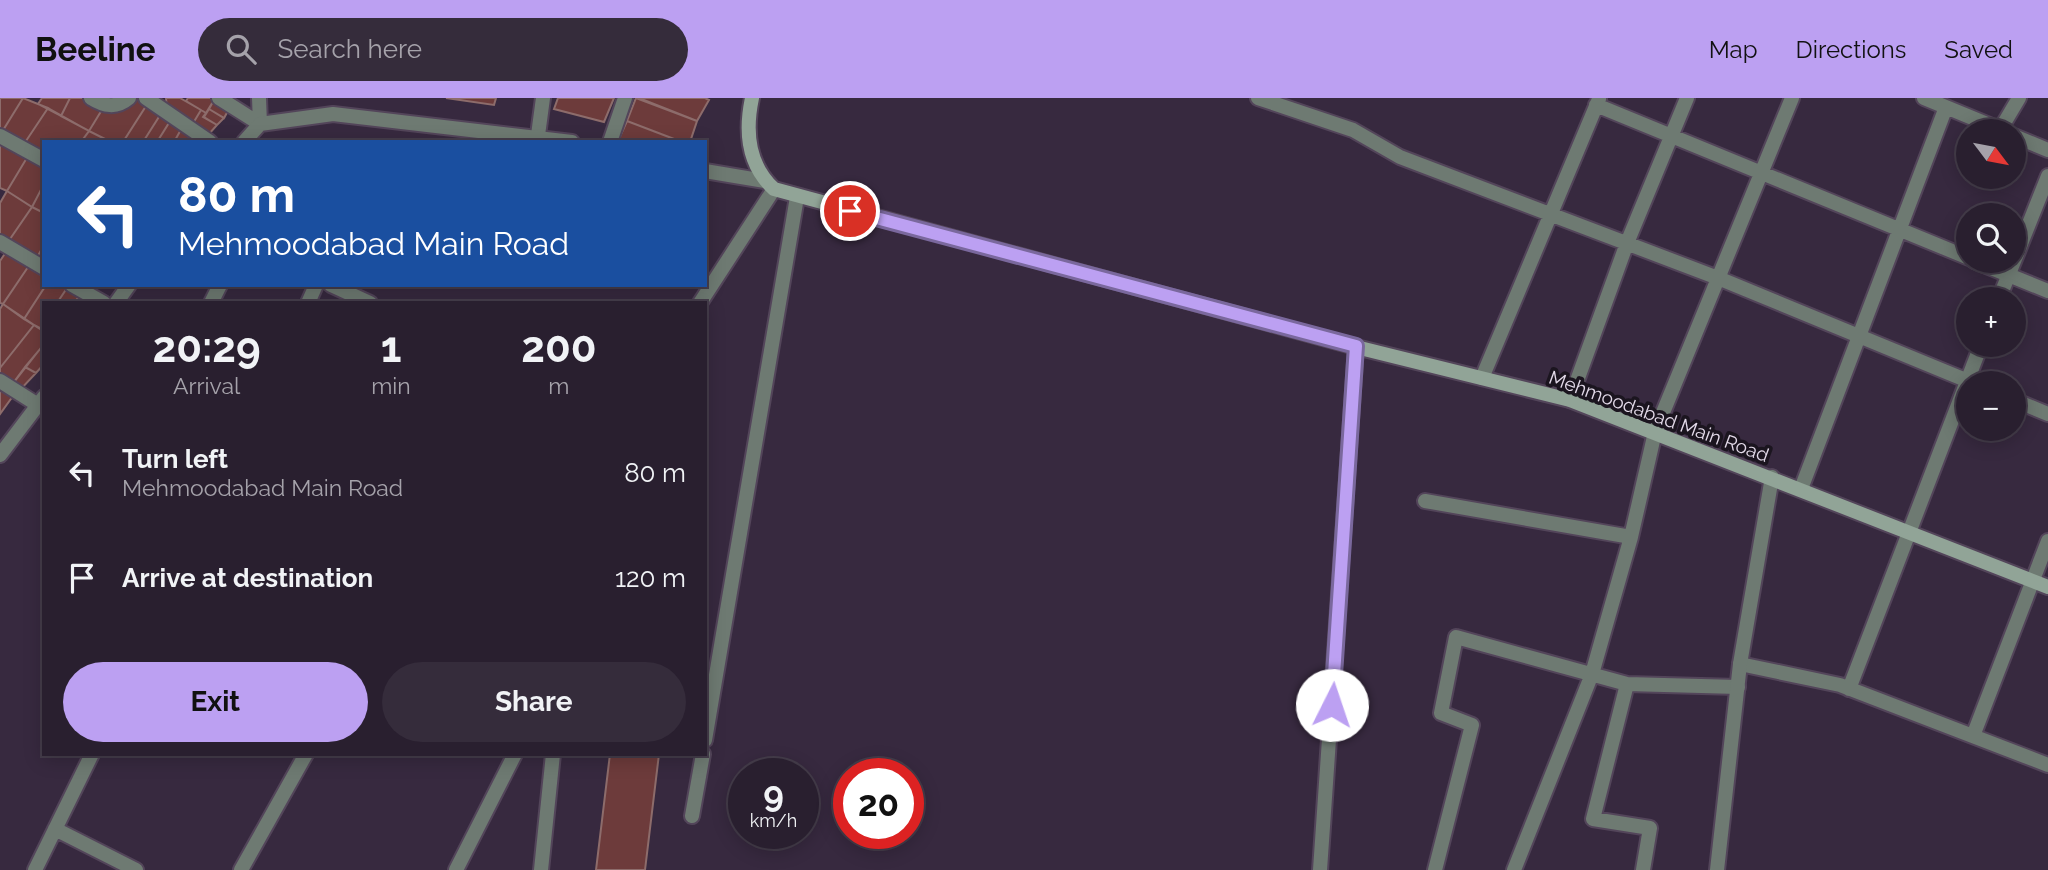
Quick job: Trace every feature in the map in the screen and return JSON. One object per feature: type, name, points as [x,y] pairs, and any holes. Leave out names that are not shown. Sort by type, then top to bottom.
[{"type":"main road","points":[[752,98],[749,141],[770,185]]},
{"type":"main road","name":"Mehmoodabad Main Road","points":[[770,185],[797,197],[1356,346],[1570,400],[2048,587]]},
{"type":"street","points":[[91,98],[105,106],[122,104],[129,98]]},
{"type":"street","points":[[146,98],[207,140]]},
{"type":"street","points":[[219,98],[260,124],[333,114],[538,135],[562,140]]},
{"type":"street","points":[[246,140],[260,124],[260,98]]},
{"type":"street","points":[[538,135],[543,98]]},
{"type":"street","points":[[611,140],[625,98]]},
{"type":"street","points":[[1258,98],[1353,130],[1400,157],[1718,278],[1956,376]]},
{"type":"street","points":[[1570,400],[1627,243],[1687,98]]},
{"type":"street","points":[[1514,870],[1592,674],[1631,537],[1655,432],[1792,98]]},
{"type":"street","points":[[1924,98],[1975,119]]},
{"type":"street","points":[[2011,119],[2019,98]]},
{"type":"street","points":[[1482,378],[1598,102],[1671,136],[1956,253]]},
{"type":"street","points":[[1801,489],[1946,107]]},
{"type":"street","points":[[0,136],[42,159]]},
{"type":"street","points":[[2026,141],[2048,150]]},
{"type":"street","name":"Mehmoodabad Main Road","points":[[707,171],[770,185]]},
{"type":"street","points":[[2004,287],[2048,176]]},
{"type":"street","points":[[701,301],[770,185]]},
{"type":"street","points":[[707,728],[797,197]]},
{"type":"street","points":[[0,242],[42,267]]},
{"type":"street","points":[[2004,273],[2048,291]]},
{"type":"street","points":[[76,287],[100,301]]},
{"type":"street","points":[[335,287],[366,301]]},
{"type":"street","points":[[1320,870],[1356,346]]},
{"type":"street","points":[[0,381],[41,401],[0,455]]},
{"type":"street","points":[[2026,405],[2048,414]]},
{"type":"street","points":[[1849,688],[1908,531],[1956,416]]},
{"type":"street","name":"Mehmoodabad Main Road","points":[[1717,870],[1740,664],[1772,477]]},
{"type":"street","points":[[1425,501],[1631,537]]},
{"type":"street","points":[[1973,736],[2048,541]]},
{"type":"street","points":[[1435,870],[1472,725],[1441,713],[1457,637],[1627,684],[1738,687]]},
{"type":"street","points":[[1740,664],[1849,688],[2048,765]]},
{"type":"street","points":[[1627,684],[1592,819],[1650,828],[1643,870]]},
{"type":"street","points":[[35,870],[91,756]]},
{"type":"street","points":[[241,870],[305,756]]},
{"type":"street","points":[[456,870],[514,756]]},
{"type":"street","points":[[541,870],[553,756]]},
{"type":"street","points":[[692,816],[703,756]]},
{"type":"street","points":[[55,829],[136,870]]},
{"type":"building","points":[[0,98],[23,98],[2,132],[0,131]]},
{"type":"building","points":[[23,98],[48,108],[24,144],[2,132]]},
{"type":"building","points":[[42,98],[70,98],[61,116],[38,104]]},
{"type":"building","points":[[70,98],[85,98],[103,108],[89,131],[61,116]]},
{"type":"building","points":[[132,98],[142,98],[148,103],[124,140],[107,140],[89,131],[103,108]]},
{"type":"building","points":[[166,98],[180,98],[201,110],[192,125],[167,110]]},
{"type":"building","points":[[188,98],[214,100],[206,113],[186,101]]},
{"type":"building","points":[[446,98],[496,98],[494,105]]},
{"type":"building","points":[[558,98],[614,98],[604,122],[554,109]]},
{"type":"building","points":[[636,98],[697,121],[691,140],[677,140],[627,121]]},
{"type":"building","points":[[639,98],[705,98],[709,100],[697,121]]},
{"type":"building","points":[[214,100],[229,109],[224,118],[209,109]]},
{"type":"building","points":[[148,103],[162,112],[144,140],[124,140]]},
{"type":"building","points":[[48,108],[89,131],[82,140],[42,140],[42,153],[24,144]]},
{"type":"building","points":[[209,109],[224,118],[217,125],[204,117]]},
{"type":"building","points":[[201,110],[206,113],[203,117],[217,125],[209,134],[192,125]]},
{"type":"building","points":[[162,112],[172,118],[158,140],[144,140]]},
{"type":"building","points":[[172,118],[183,126],[175,140],[158,140]]},
{"type":"building","points":[[627,121],[677,140],[618,140]]},
{"type":"building","points":[[183,126],[201,140],[175,140]]},
{"type":"building","points":[[89,131],[107,140],[82,140]]},
{"type":"building","points":[[0,141],[28,156],[7,191],[0,188]]},
{"type":"building","points":[[28,156],[42,164],[42,188],[32,207],[7,191]]},
{"type":"building","points":[[42,188],[42,212],[32,207]]},
{"type":"building","points":[[7,191],[32,207],[8,242],[0,237],[0,203]]},
{"type":"building","points":[[32,207],[42,212],[42,249],[35,261],[8,242]]},
{"type":"building","points":[[6,252],[28,267],[3,304],[0,303],[0,261]]},
{"type":"building","points":[[28,267],[42,276],[42,287],[45,287],[24,319],[3,304]]},
{"type":"building","points":[[45,287],[67,288],[58,301],[42,301],[40,329],[24,319]]},
{"type":"building","points":[[67,288],[80,295],[76,301],[58,301]]},
{"type":"building","points":[[3,304],[34,325],[0,368],[0,309]]},
{"type":"building","points":[[34,325],[42,329],[42,347],[11,386],[0,379],[0,368]]},
{"type":"building","points":[[40,349],[42,350],[42,366],[36,373],[25,367]]},
{"type":"building","points":[[25,367],[36,373],[19,391],[11,386]]},
{"type":"building","points":[[0,387],[13,396],[0,414]]},
{"type":"building","points":[[610,756],[659,756],[645,870],[596,870]]},
{"type":"route","points":[[850,211],[1356,346],[1332,705]]}]
